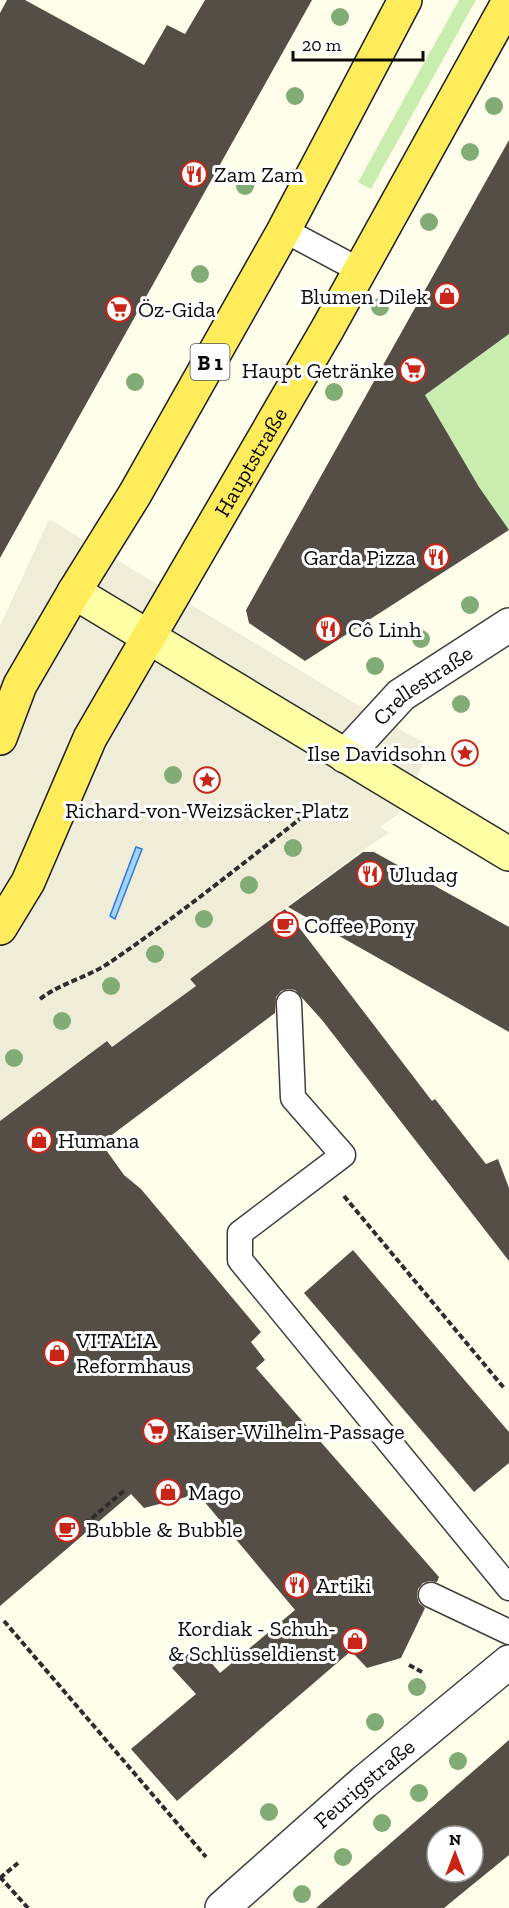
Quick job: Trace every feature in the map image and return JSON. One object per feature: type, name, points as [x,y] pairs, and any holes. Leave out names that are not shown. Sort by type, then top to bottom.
[{"type":"main road","name":"B 1","points":[[0,738],[20,685],[141,484],[284,230],[405,0]]},
{"type":"main road","name":"Hauptstraße","points":[[0,928],[28,882],[90,738],[359,270],[509,1]]},
{"type":"main road","points":[[74,592],[509,854]]},
{"type":"street","name":"Crellestraße","points":[[345,756],[401,695],[509,625]]},
{"type":"street","name":"Feurigstraße","points":[[222,1908],[364,1782],[509,1662]]},
{"type":"lane","points":[[284,230],[359,270]]},
{"type":"lane","points":[[289,1003],[293,1098],[343,1155],[240,1233],[240,1260],[509,1588]]},
{"type":"lane","points":[[431,1595],[509,1632]]},
{"type":"path","points":[[40,999],[53,990],[107,964],[319,804]]},
{"type":"path","points":[[323,1170],[504,1388]]},
{"type":"path","points":[[85,1524],[126,1490]]},
{"type":"path","points":[[4,1621],[206,1857]]},
{"type":"path","points":[[409,1665],[422,1672]]},
{"type":"path","points":[[18,1863],[0,1877],[28,1908]]},
{"type":"green space","points":[[459,0],[476,0],[371,189],[358,182]]},
{"type":"green space","points":[[509,334],[509,530],[479,487],[425,395]]},
{"type":"shaded area","name":"Richard-von-Weizsäcker-Platz","points":[[49,519],[379,718],[432,747],[398,814],[380,827],[389,833],[360,852],[213,962],[197,978],[194,975],[190,978],[196,986],[112,1047],[107,1041],[105,1042],[106,1045],[86,1057],[0,1121],[0,626]]},
{"type":"water","points":[[136,847],[142,849],[115,919],[110,916]]},
{"type":"building","points":[[7,0],[25,0],[144,65],[167,25],[185,34],[205,0],[312,0],[0,558],[0,13]]},
{"type":"building","points":[[509,140],[509,334],[425,395],[479,487],[509,530],[305,661],[249,623],[246,610]]},
{"type":"building","points":[[363,852],[374,852],[509,927],[509,1032],[288,907]]},
{"type":"building","name":"Kaiser-Wilhelm-Passage","points":[[285,909],[432,1101],[435,1099],[486,1164],[498,1159],[509,1188],[509,1261],[322,1020],[295,990],[281,991],[276,997],[275,1013],[101,1143],[124,1175],[141,1189],[261,1332],[251,1342],[265,1360],[256,1368],[439,1577],[437,1582],[423,1583],[418,1589],[419,1603],[425,1608],[401,1658],[367,1668],[351,1651],[177,1801],[131,1749],[196,1694],[172,1668],[197,1646],[220,1673],[295,1610],[198,1494],[144,1508],[131,1494],[0,1606],[0,1121],[107,1041],[112,1047],[196,986],[190,979]]},
{"type":"building","points":[[353,1250],[509,1432],[509,1463],[474,1492],[304,1293]]},
{"type":"building","points":[[509,1740],[509,1855],[485,1875],[485,1824],[425,1824],[425,1884],[473,1884],[444,1908],[316,1908]]},
{"type":"place","name":"Zam Zam","points":[[194,174]]},
{"type":"place","name":"Blumen Dilek","points":[[447,296]]},
{"type":"place","name":"Öz-Gida","points":[[119,309]]},
{"type":"place","name":"Haupt Getränke","points":[[413,370]]},
{"type":"place","name":"Garda Pizza","points":[[436,557]]},
{"type":"place","name":"Cô Linh","points":[[328,629]]},
{"type":"place","name":"Ilse Davidsohn","points":[[465,753]]},
{"type":"place","name":"Richard-von-Weizsäcker-Platz","points":[[207,780]]},
{"type":"place","name":"Uludag","points":[[370,874]]},
{"type":"place","name":"Coffee Pony","points":[[285,925]]},
{"type":"place","name":"Humana","points":[[39,1140]]},
{"type":"place","name":"VITALIA Reformhaus","points":[[57,1353]]},
{"type":"place","name":"Kaiser-Wilhelm-Passage","points":[[156,1431]]},
{"type":"place","name":"Mago","points":[[168,1492]]},
{"type":"place","name":"Bubble & Bubble","points":[[67,1529]]},
{"type":"place","name":"Artiki","points":[[297,1585]]},
{"type":"place","name":"Kordiak - Schuh- & Schlüsseldienst","points":[[355,1641]]}]
